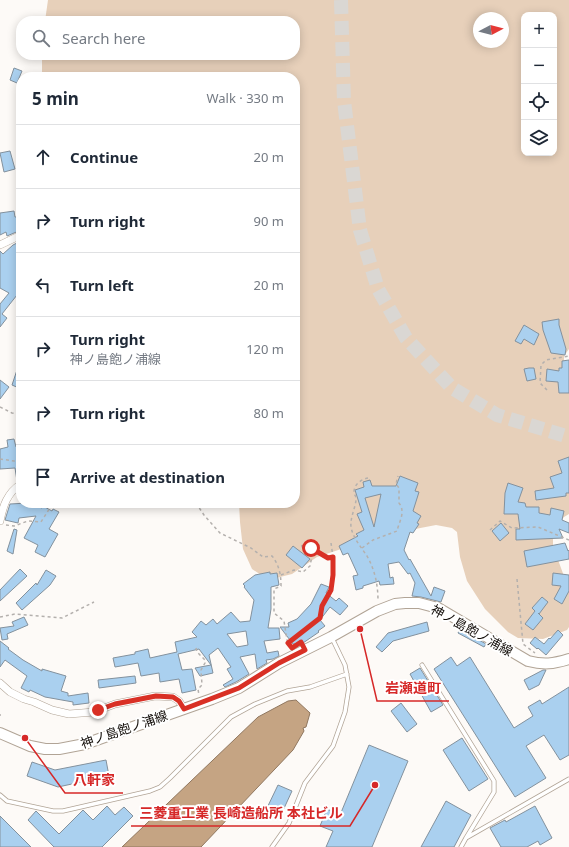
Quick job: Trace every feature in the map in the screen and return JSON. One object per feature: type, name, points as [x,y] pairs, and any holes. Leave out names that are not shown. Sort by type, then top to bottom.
[{"type":"main road","name":"神ノ島飽ノ浦線","points":[[0,733],[30,746],[45,749],[59,749],[85,744],[239,688],[279,663],[377,610],[405,602],[428,604],[459,620],[528,661],[542,664],[569,659]]},
{"type":"street","points":[[0,245],[16,237]]},
{"type":"street","points":[[2,523],[3,508],[8,496],[16,489]]},
{"type":"street","points":[[0,683],[10,692],[24,699],[52,710],[69,714],[94,712],[115,704],[156,696],[173,697],[179,701],[184,709]]},
{"type":"lane","points":[[272,847],[289,823],[305,783],[333,746],[345,712],[349,687],[347,674],[345,664],[331,636]]},
{"type":"lane","points":[[422,665],[494,781],[494,792],[461,847]]},
{"type":"lane","points":[[0,795],[6,801],[52,811],[63,811],[150,791],[165,783],[231,717],[255,704],[287,692],[310,687],[347,674]]},
{"type":"lane","points":[[466,838],[569,779]]},
{"type":"path","points":[[547,390],[540,384],[540,365],[546,360],[569,356]]},
{"type":"path","points":[[0,407],[16,413]]},
{"type":"path","points":[[0,459],[16,461]]},
{"type":"path","points":[[362,548],[373,540],[396,531],[402,519],[401,506],[399,503],[399,488],[396,484],[398,476]]},
{"type":"path","points":[[368,478],[362,480],[355,486],[354,493],[357,498],[351,520],[353,533],[375,572],[378,595],[377,610]]},
{"type":"path","points":[[2,523],[14,526],[28,521],[41,522],[50,508]]},
{"type":"path","points":[[199,508],[220,533],[251,548],[263,557],[272,556],[278,563],[281,575],[281,586],[274,588],[274,613],[284,621],[288,643],[292,648],[296,645]]},
{"type":"path","points":[[490,530],[500,521],[512,528],[538,527],[569,540]]},
{"type":"path","points":[[288,643],[320,618],[322,606],[331,590],[333,575],[331,543]]},
{"type":"path","points":[[281,575],[294,570],[303,572],[310,566],[312,556],[300,545],[311,548],[328,558],[333,557]]},
{"type":"path","points":[[517,579],[523,644],[540,657]]},
{"type":"path","points":[[0,617],[12,614],[62,618],[94,602]]},
{"type":"path","points":[[196,648],[197,652],[205,660],[201,670],[202,685],[198,689],[201,703]]},
{"type":"shaded area","points":[[48,0],[569,0],[569,349],[564,356],[564,383],[569,393],[569,514],[553,528],[553,546],[569,590],[569,627],[567,630],[543,639],[518,638],[508,632],[485,609],[467,581],[460,557],[457,532],[452,528],[436,525],[384,535],[317,557],[292,574],[276,578],[264,577],[252,569],[243,549],[239,508],[300,508],[300,72],[42,72],[42,60],[300,60],[300,16],[46,16]]},
{"type":"shaded area","points":[[296,700],[310,713],[306,727],[303,728],[304,731],[293,750],[201,847],[122,847],[258,717],[288,701]]},
{"type":"building","points":[[14,68],[22,71],[16,72],[16,83],[10,80]]},
{"type":"building","points":[[10,151],[15,169],[4,172],[0,153]]},
{"type":"building","points":[[14,211],[16,217],[16,232],[7,236],[6,232],[0,235],[0,213]]},
{"type":"building","points":[[16,244],[16,296],[2,314],[7,318],[0,327],[0,304],[9,293],[0,288],[0,251],[3,254]]},
{"type":"building","points":[[559,319],[559,325],[566,349],[565,355],[551,353],[543,330],[542,322]]},
{"type":"building","points":[[524,325],[539,334],[534,345],[524,339],[521,344],[515,341]]},
{"type":"building","points":[[569,360],[569,393],[559,393],[558,382],[546,381],[547,369],[559,371],[559,368],[562,368],[562,361]]},
{"type":"building","points":[[534,368],[536,379],[527,381],[524,369]]},
{"type":"building","points":[[16,373],[16,387],[12,385]]},
{"type":"building","points":[[0,380],[9,387],[0,399]]},
{"type":"building","points":[[14,439],[16,447],[16,474],[15,468],[0,469],[0,449],[8,447],[7,440]]},
{"type":"building","points":[[569,457],[569,493],[566,493],[566,496],[536,500],[535,491],[554,488],[550,477],[562,473],[558,461]]},
{"type":"building","points":[[400,476],[418,483],[415,491],[419,492],[413,511],[421,516],[417,523],[419,524],[413,533],[410,532],[404,550],[431,596],[434,587],[445,591],[441,602],[412,596],[415,583],[410,573],[408,574],[399,562],[388,564],[390,578],[393,577],[394,584],[380,585],[379,581],[356,590],[353,576],[358,575],[348,553],[343,555],[339,546],[358,536],[356,534],[364,530],[357,514],[362,512],[355,490],[364,487],[363,482],[370,480],[372,486],[396,486]],"holes":[[[381,494],[374,527],[365,498]]]},
{"type":"building","points":[[508,483],[523,488],[518,502],[525,503],[526,507],[539,507],[539,513],[550,515],[551,508],[564,511],[562,520],[569,523],[569,533],[559,529],[563,538],[516,540],[516,529],[520,529],[518,514],[504,514],[505,493]]},
{"type":"building","points":[[10,504],[16,504],[16,508],[47,508],[59,512],[49,529],[58,534],[45,557],[35,552],[38,545],[24,538],[36,516],[19,518],[18,523],[5,520]]},
{"type":"building","points":[[501,523],[509,533],[500,541],[492,531]]},
{"type":"building","points":[[14,529],[17,530],[13,554],[7,551]]},
{"type":"building","points":[[565,543],[568,551],[569,550],[569,559],[527,567],[524,551]]},
{"type":"building","points":[[293,546],[310,559],[302,568],[286,555]]},
{"type":"building","points":[[20,569],[27,576],[0,601],[0,590]]},
{"type":"building","points":[[46,570],[56,576],[50,585],[22,610],[16,603],[36,583],[37,585]]},
{"type":"building","points":[[270,572],[270,574],[277,573],[279,585],[271,587],[271,609],[268,628],[279,628],[280,639],[264,641],[267,653],[278,651],[279,656],[266,660],[267,663],[257,669],[255,654],[240,657],[249,674],[225,687],[223,685],[233,679],[227,669],[231,667],[218,648],[209,655],[213,673],[200,676],[195,668],[211,665],[199,649],[178,654],[182,670],[192,669],[196,690],[182,693],[179,679],[160,682],[159,673],[141,676],[138,663],[115,667],[113,658],[135,654],[135,652],[148,649],[150,658],[177,652],[175,642],[197,637],[192,632],[201,621],[206,625],[213,619],[217,624],[231,612],[240,622],[250,621],[254,600],[243,584],[255,575]],"holes":[[[246,631],[248,645],[237,647],[227,634]]]},
{"type":"building","points":[[553,573],[569,575],[569,591],[562,604],[554,599],[561,586],[552,585]]},
{"type":"building","points":[[321,584],[329,587],[326,593],[336,601],[339,598],[348,606],[340,615],[330,607],[320,620],[325,626],[318,631],[319,632],[303,643],[301,641],[293,644],[280,627],[289,627],[288,623],[297,619],[311,604]]},
{"type":"building","points":[[542,597],[548,602],[539,614],[543,618],[533,630],[525,624],[535,611],[532,608]]},
{"type":"building","points":[[24,617],[28,625],[7,634],[8,639],[2,640],[0,628],[14,626],[12,622]]},
{"type":"building","points":[[427,622],[429,631],[393,641],[382,652],[376,647],[388,633]]},
{"type":"building","points":[[460,629],[486,644],[484,647],[458,633]]},
{"type":"building","points":[[558,630],[563,635],[546,655],[530,643],[535,637],[544,644]]},
{"type":"building","points":[[0,641],[23,660],[42,671],[42,669],[66,676],[61,691],[68,693],[68,696],[88,693],[89,703],[73,705],[73,702],[45,697],[30,690],[29,692],[21,688],[27,676],[5,660],[0,667]]},
{"type":"building","points":[[451,657],[457,666],[470,657],[514,728],[533,716],[528,707],[540,700],[542,704],[569,687],[569,755],[560,760],[544,735],[526,746],[546,778],[515,797],[434,669]]},
{"type":"building","points":[[420,668],[443,705],[431,712],[410,674]]},
{"type":"building","points":[[543,670],[546,670],[539,685],[529,690],[524,680]]},
{"type":"building","points":[[135,676],[136,683],[99,688],[98,680]]},
{"type":"building","points":[[401,703],[417,724],[407,732],[391,711]]},
{"type":"building","points":[[462,738],[488,779],[469,791],[443,750]]},
{"type":"building","points":[[369,745],[408,761],[372,847],[326,847],[333,831],[320,826],[327,809],[340,815]]},
{"type":"building","points":[[106,760],[109,776],[58,787],[27,776],[32,762],[55,770]]},
{"type":"building","points":[[278,785],[292,791],[280,817],[266,810]]},
{"type":"building","points":[[446,801],[471,815],[454,847],[421,847]]},
{"type":"building","points":[[107,806],[115,815],[124,807],[133,816],[102,847],[54,847],[28,820],[36,811],[59,834],[83,810],[93,820]]},
{"type":"building","points":[[535,806],[552,838],[540,845],[538,841],[527,847],[501,847],[490,828],[505,820],[506,822]]},
{"type":"building","points":[[0,816],[31,847],[0,847]]},
{"type":"tunnel","points":[[341,0],[344,101],[360,230],[378,289],[406,338],[452,388],[497,415],[569,437]]},
{"type":"place","name":"岩瀬道町","points":[[360,629]]},
{"type":"place","name":"八軒家","points":[[25,738]]},
{"type":"place","name":"三菱重工業 長崎造船所 本社ビル","points":[[375,785]]},
{"type":"route","points":[[98,710],[115,704],[156,696],[173,697],[179,701],[184,709],[239,688],[279,663],[305,650],[301,642],[292,648],[288,643],[320,618],[322,606],[331,590],[333,575],[333,557],[328,558],[311,548]]}]
